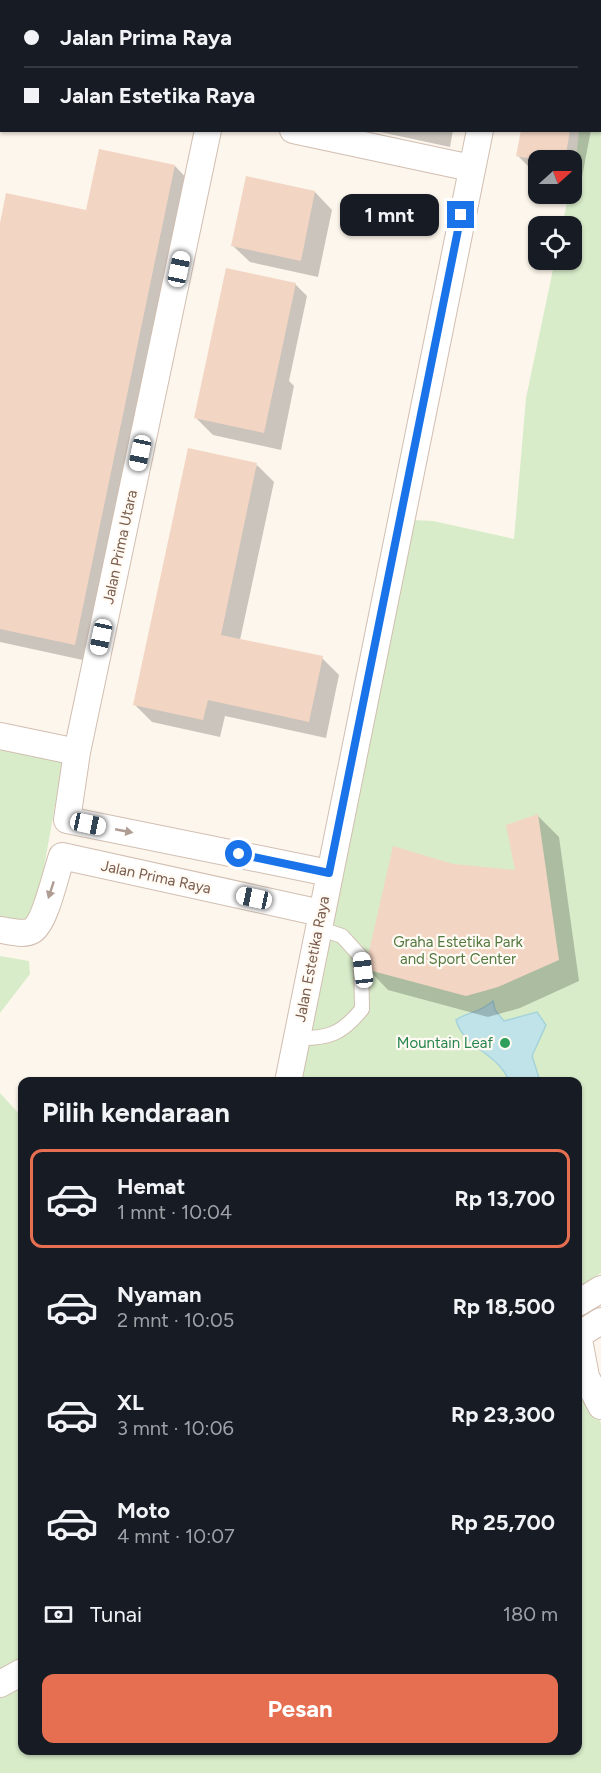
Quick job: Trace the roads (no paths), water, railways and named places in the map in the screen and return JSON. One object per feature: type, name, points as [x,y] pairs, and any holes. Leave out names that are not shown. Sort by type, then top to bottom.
[{"type":"street","name":"Jalan Prima Utara","points":[[77,752],[208,132]]},
{"type":"street","points":[[302,132],[471,168]]},
{"type":"street","name":"Jalan Estetika Raya","points":[[289,1077],[480,132]]},
{"type":"street","points":[[0,736],[77,752],[62,856],[41,921],[33,930],[22,933],[0,930]]},
{"type":"street","points":[[67,820],[329,873]]},
{"type":"street","name":"Jalan Prima Raya","points":[[62,856],[319,920]]},
{"type":"street","points":[[582,1300],[601,1288]]},
{"type":"street","points":[[582,1332],[601,1321]]},
{"type":"street","points":[[582,1356],[586,1377],[601,1406]]},
{"type":"street","points":[[0,1684],[18,1674]]},
{"type":"lane","points":[[297,1038],[323,1039],[346,1026],[362,1009],[362,957],[342,936],[319,920]]},
{"type":"water","name":"Mountain Leaf","points":[[493,1001],[495,1010],[504,1021],[537,1012],[546,1025],[532,1056],[539,1077],[507,1077],[497,1063],[466,1037],[456,1020]]},
{"type":"place","name":"Mountain Leaf","points":[[505,1043]]},
{"type":"park label","name":"Graha Estetika Park and Sport Center","points":[[458,950]]}]
